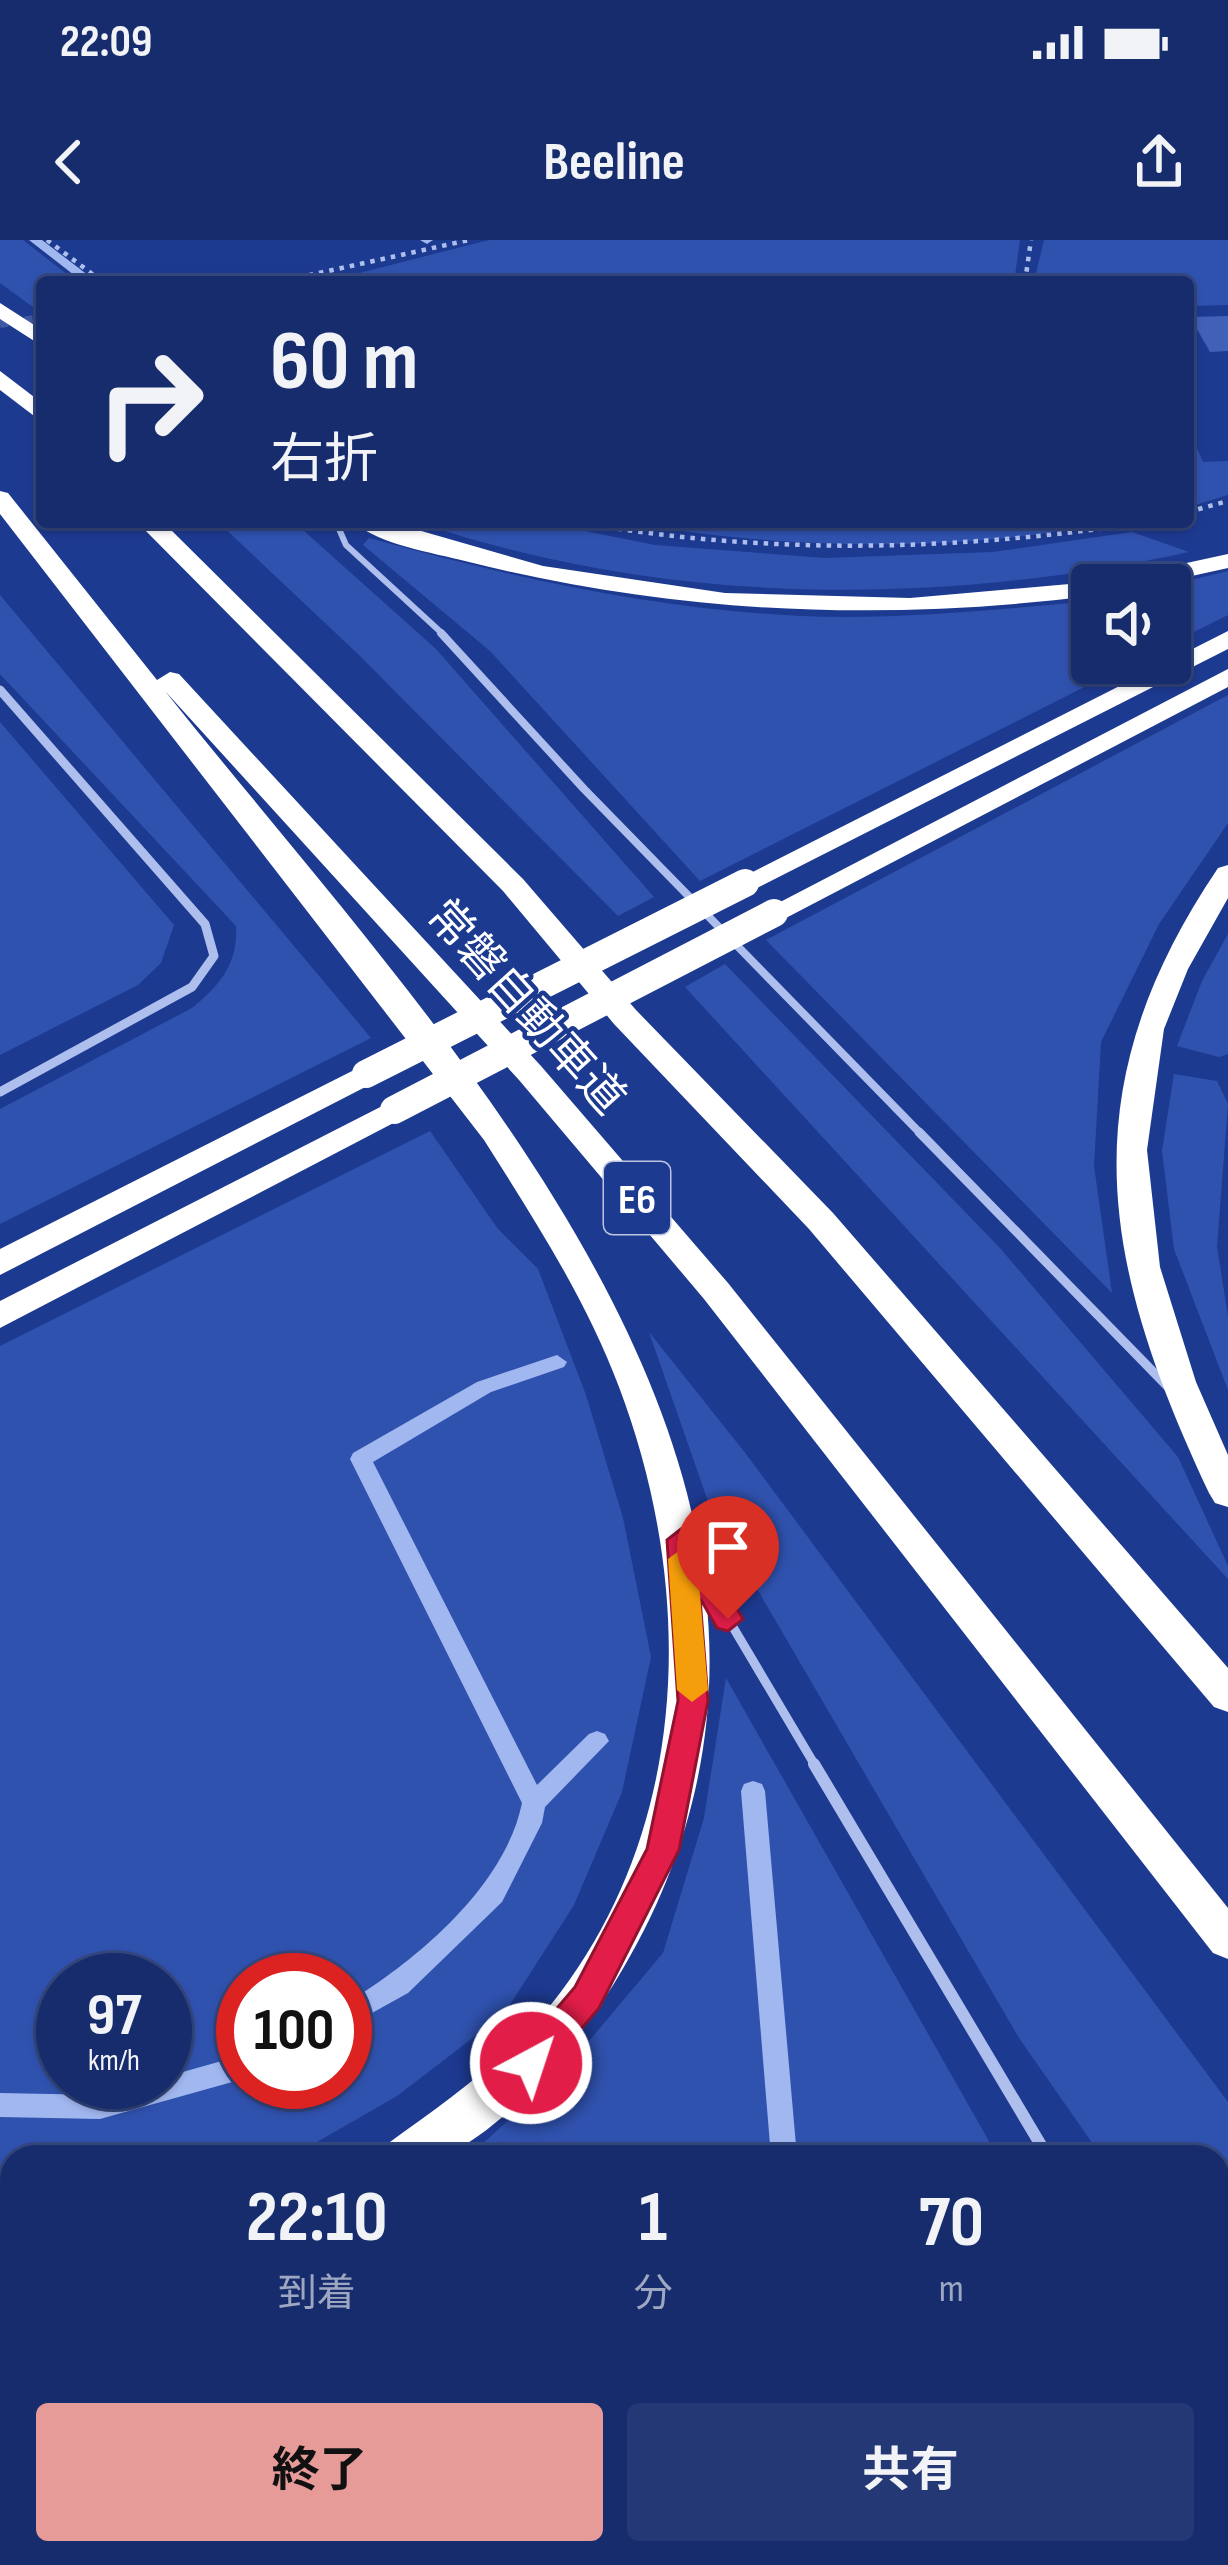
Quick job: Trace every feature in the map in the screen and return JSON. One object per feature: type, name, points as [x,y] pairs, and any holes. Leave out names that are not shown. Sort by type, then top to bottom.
[{"type":"highway","points":[[0,308],[36,335]]},
{"type":"highway","points":[[0,378],[36,410]]},
{"type":"highway","points":[[0,496],[472,1098],[541,1202],[638,1390],[681,1540],[693,1701],[663,1850],[587,1997],[531,2063],[460,2125],[426,2145]]},
{"type":"highway","name":"常磐自動車道","points":[[0,496],[530,1073],[700,1273],[1228,1940]]},
{"type":"highway","name":"常磐自動車道","points":[[155,528],[513,886],[625,1017],[821,1222],[1228,1696]]},
{"type":"highway","points":[[384,528],[452,551],[564,578],[728,599],[895,606],[1071,591]]},
{"type":"highway","points":[[1191,569],[1228,561]]},
{"type":"highway","points":[[0,1263],[1228,639]]},
{"type":"highway","points":[[0,1316],[1228,677]]},
{"type":"highway","points":[[1228,874],[1150,1025],[1131,1128],[1128,1184],[1160,1338],[1228,1492]]},
{"type":"street","points":[[0,690],[205,924],[214,956],[192,987],[0,1092]]},
{"type":"lane","points":[[339,528],[346,545],[458,647],[584,789],[1186,1405]]},
{"type":"lane","points":[[681,1540],[1041,2145]]},
{"type":"path","points":[[47,240],[95,276]]},
{"type":"path","points":[[305,276],[469,240]]},
{"type":"path","points":[[1026,276],[1031,240]]},
{"type":"path","points":[[1194,510],[1228,501]]},
{"type":"path","points":[[609,528],[696,544],[795,550],[956,548],[1104,528]]},
{"type":"shaded area","points":[[0,240],[23,240],[69,276],[36,276],[36,309],[0,283]]},
{"type":"shaded area","points":[[489,240],[1020,240],[1015,276],[348,276]]},
{"type":"shaded area","points":[[1044,240],[1228,240],[1228,305],[1194,306],[1194,276],[1035,276]]},
{"type":"shaded area","points":[[1194,442],[1203,462],[1228,461],[1228,495],[1194,505]]},
{"type":"shaded area","points":[[224,528],[301,528],[436,649],[654,897],[618,916],[359,655]]},
{"type":"shaded area","points":[[437,528],[570,528],[655,545],[825,558],[993,552],[1132,532],[1189,552],[1125,564],[1071,564],[1071,573],[898,589],[703,583],[510,550]]},
{"type":"shaded area","points":[[665,528],[1072,528],[992,539],[867,544]]},
{"type":"shaded area","points":[[369,538],[582,589],[745,612],[873,617],[1071,603],[1071,684],[1090,684],[700,881],[490,651],[363,545]]},
{"type":"shaded area","points":[[1228,571],[1228,615],[1191,634],[1191,580]]},
{"type":"shaded area","points":[[0,595],[371,1038],[0,1224],[0,1109],[192,1008],[225,973],[234,952],[236,926],[0,674]]},
{"type":"shaded area","points":[[1228,695],[1228,823],[1159,924],[1101,1042],[1094,1166],[1112,1293],[766,940]]},
{"type":"shaded area","points":[[0,722],[174,925],[161,963],[138,985],[0,1055]]},
{"type":"shaded area","points":[[1228,934],[1228,1054],[1219,1057],[1177,1046],[1202,981]]},
{"type":"shaded area","points":[[725,964],[1000,1248],[1178,1457],[1228,1566],[1228,1579],[685,987]]},
{"type":"shaded area","points":[[1174,1074],[1217,1081],[1228,1104],[1217,1247],[1228,1316],[1228,1390],[1174,1249],[1162,1151]]},
{"type":"shaded area","points":[[430,1131],[498,1229],[538,1269],[586,1395],[623,1518],[651,1657],[622,1792],[574,1905],[504,2014],[397,2096],[312,2145],[0,2145],[0,1346]]},
{"type":"shaded area","points":[[649,1332],[746,1454],[1228,2102],[1228,2145],[1094,2145],[1019,2038],[711,1510]]},
{"type":"shaded area","points":[[726,1678],[991,2145],[481,2145],[568,2066],[663,1953],[704,1818]]},
{"type":"building","points":[[1228,316],[1228,351],[1210,352],[1194,317]]},
{"type":"waterway","points":[[35,240],[83,276]]},
{"type":"waterway","points":[[534,1803],[361,1459],[484,1387],[557,1362]]},
{"type":"waterway","points":[[534,1803],[597,1741]]},
{"type":"waterway","points":[[753,1791],[783,2145]]},
{"type":"waterway","points":[[372,2001],[399,1985],[493,1894],[530,1823],[534,1803]]},
{"type":"waterway","points":[[0,2105],[100,2107],[216,2075]]},
{"type":"tunnel","points":[[0,324],[36,319]]},
{"type":"slow traffic","points":[[683,1559],[692,1690]]},
{"type":"route","points":[[531,2063],[587,1997],[663,1850],[693,1701],[681,1540],[728,1619]]}]
